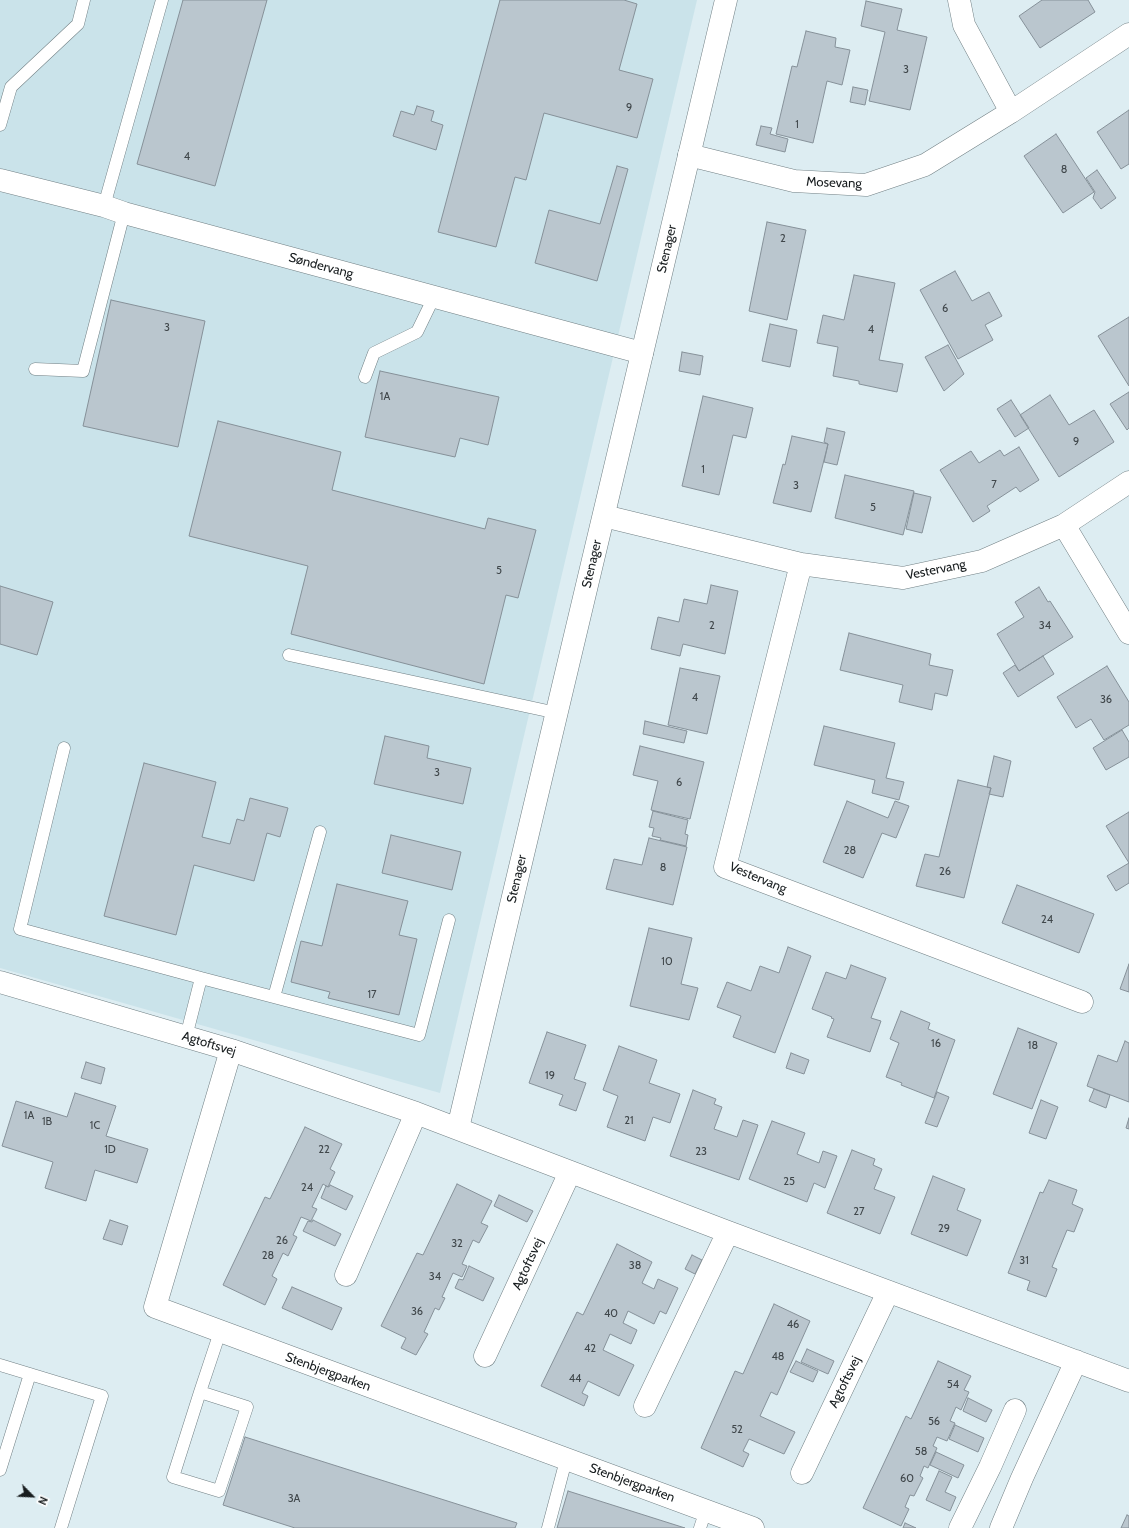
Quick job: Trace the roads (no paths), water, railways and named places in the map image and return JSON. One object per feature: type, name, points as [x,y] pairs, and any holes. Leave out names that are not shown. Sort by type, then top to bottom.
[{"type":"street","name":"Stenager","points":[[458,1128],[726,0]]},
{"type":"street","points":[[958,0],[964,25],[1011,112]]},
{"type":"street","name":"Mosevang","points":[[689,155],[794,181],[866,185],[926,165],[1011,112],[1129,34]]},
{"type":"street","name":"Søndervang","points":[[0,180],[642,353]]},
{"type":"street","name":"Vestervang","points":[[604,516],[801,564],[903,578],[982,560],[1064,525],[1129,482]]},
{"type":"street","points":[[1064,525],[1129,633]]},
{"type":"street","name":"Vestervang","points":[[801,564],[725,867],[1082,1002]]},
{"type":"street","name":"Agtoftsvej","points":[[0,983],[231,1050],[416,1113],[728,1232],[1129,1381]]},
{"type":"street","name":"Stenbjergparken","points":[[231,1050],[155,1307],[566,1460],[703,1519],[753,1528]]},
{"type":"street","points":[[346,1275],[416,1113]]},
{"type":"street","name":"Agtoftsvej","points":[[485,1356],[570,1172]]},
{"type":"street","points":[[644,1406],[728,1232]]},
{"type":"street","name":"Agtoftsvej","points":[[802,1473],[888,1292]]},
{"type":"street","points":[[1001,1528],[1022,1478],[1076,1361]]},
{"type":"street","points":[[960,1528],[990,1468],[1015,1410]]},
{"type":"street","points":[[990,1468],[1022,1478]]},
{"type":"lane","points":[[0,125],[5,86],[78,24],[84,0]]},
{"type":"lane","points":[[35,369],[83,371],[114,210],[162,0]]},
{"type":"lane","points":[[365,377],[374,353],[417,332],[434,297]]},
{"type":"lane","points":[[289,655],[557,713]]},
{"type":"lane","points":[[64,748],[20,928],[201,978],[420,1035],[449,920]]},
{"type":"lane","points":[[274,997],[320,832]]},
{"type":"lane","points":[[186,1037],[201,978]]},
{"type":"lane","points":[[200,1392],[247,1407],[219,1492],[173,1476],[200,1392],[220,1332]]},
{"type":"lane","points":[[0,1365],[102,1396],[61,1528]]},
{"type":"lane","points":[[0,1470],[30,1374]]},
{"type":"lane","points":[[548,1528],[566,1460]]}]
